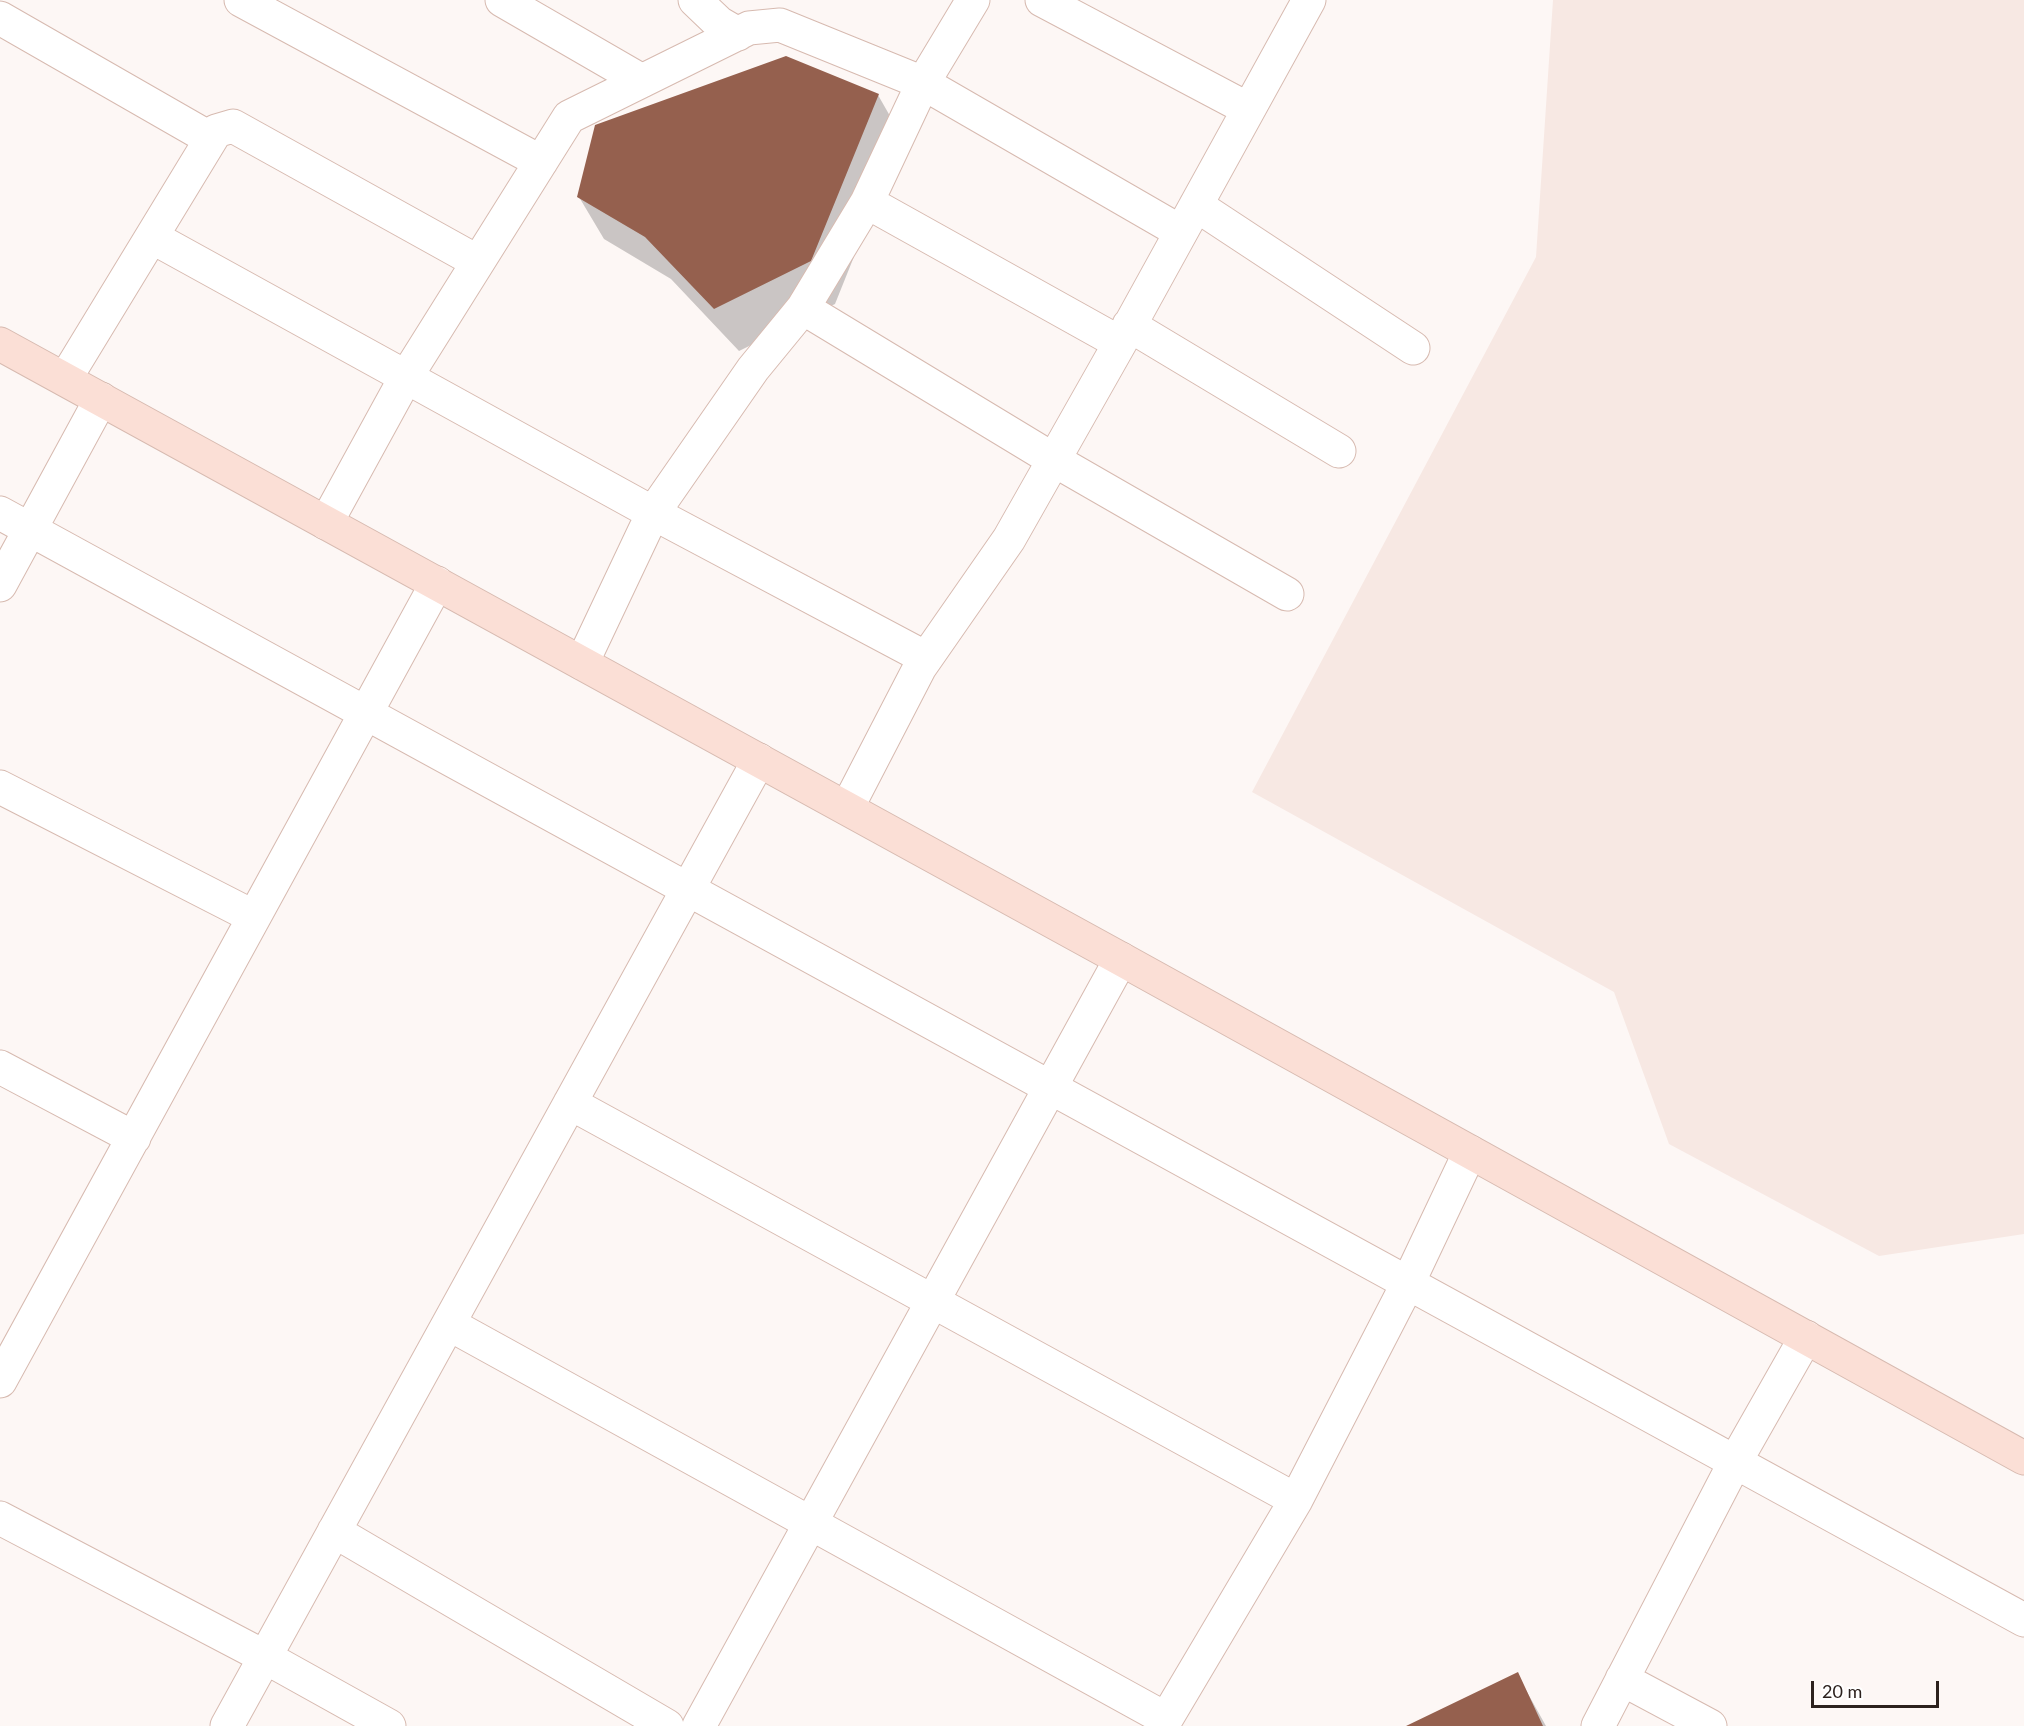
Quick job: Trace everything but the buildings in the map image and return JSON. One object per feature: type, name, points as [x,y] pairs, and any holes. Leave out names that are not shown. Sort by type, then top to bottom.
[{"type":"street","points":[[241,0],[541,162]]},
{"type":"street","points":[[502,0],[642,81]]},
{"type":"street","points":[[694,0],[719,23],[738,34]]},
{"type":"street","points":[[582,663],[653,513],[753,369],[802,308],[867,202],[922,83],[973,0]]},
{"type":"street","points":[[1042,0],[1248,109]]},
{"type":"street","points":[[847,808],[926,658],[1009,539],[1309,0]]},
{"type":"street","points":[[0,18],[211,139]]},
{"type":"street","points":[[326,523],[406,377],[569,117],[749,28],[780,26],[922,83],[1188,218],[1413,348]]},
{"type":"street","points":[[64,379],[216,131],[233,126],[478,262]]},
{"type":"street","points":[[867,202],[1124,334],[1339,451]]},
{"type":"street","points":[[152,237],[653,513],[926,658]]},
{"type":"street","points":[[802,308],[1054,460],[1287,594]]},
{"type":"street","points":[[0,344],[847,808],[2024,1458]]},
{"type":"street","points":[[0,585],[101,399]]},
{"type":"street","points":[[0,513],[2024,1620]]},
{"type":"street","points":[[1,1375],[134,1138],[437,583]]},
{"type":"street","points":[[227,1726],[759,760]]},
{"type":"street","points":[[0,787],[254,917]]},
{"type":"street","points":[[699,1726],[1121,959]]},
{"type":"street","points":[[0,1067],[134,1138]]},
{"type":"street","points":[[570,1103],[1296,1500]]},
{"type":"street","points":[[449,1324],[1164,1722],[1296,1500],[1408,1283],[1470,1152]]},
{"type":"street","points":[[1598,1726],[1735,1462],[1806,1337]]},
{"type":"street","points":[[0,1518],[265,1657],[389,1726]]},
{"type":"street","points":[[334,1531],[667,1726]]},
{"type":"street","points":[[1622,1679],[1710,1726]]},
{"type":"shaded area","points":[[1553,0],[2024,0],[2024,1234],[1879,1256],[1669,1144],[1614,992],[1252,792],[1536,257]]}]
